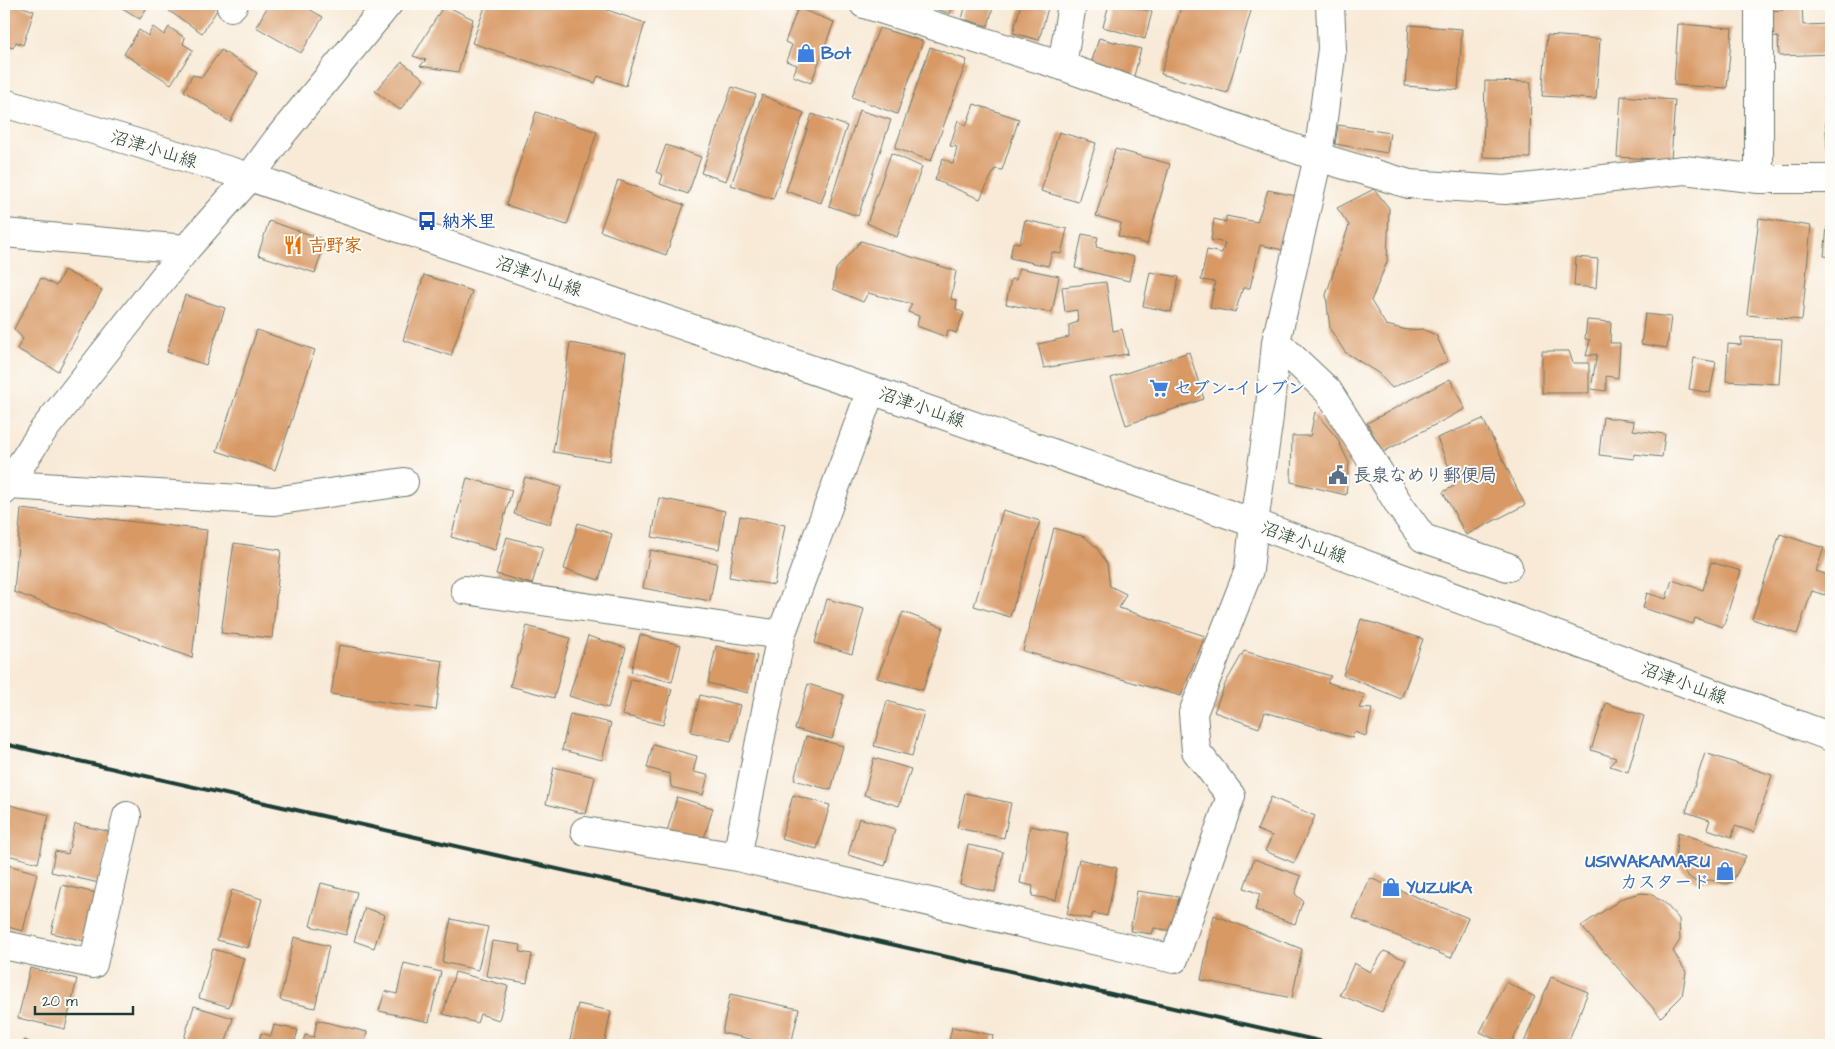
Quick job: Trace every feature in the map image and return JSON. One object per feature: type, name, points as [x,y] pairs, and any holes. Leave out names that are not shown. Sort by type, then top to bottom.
[{"type":"street","points":[[6,488],[42,432],[186,249],[250,177],[276,140],[388,4]]},
{"type":"street","points":[[864,4],[1062,66],[1318,157],[1409,184],[1505,190],[1684,170],[1759,179],[1831,179]]},
{"type":"street","points":[[1062,66],[1072,4]]},
{"type":"street","points":[[585,831],[737,857],[1174,959],[1231,796],[1196,751],[1193,712],[1249,570],[1269,417],[1276,342],[1318,157],[1332,49],[1330,4]]},
{"type":"street","points":[[1759,4],[1759,179]]},
{"type":"street","name":"沼津小山線","points":[[4,103],[250,177],[871,390],[1254,523],[1831,737]]},
{"type":"street","points":[[4,233],[186,249]]},
{"type":"street","points":[[1276,342],[1328,391],[1400,506],[1423,538],[1508,567]]},
{"type":"street","points":[[737,857],[781,635],[871,390]]},
{"type":"street","points":[[6,488],[274,500],[404,482]]},
{"type":"street","points":[[465,590],[781,635]]},
{"type":"street","points":[[4,945],[93,964],[127,816]]},
{"type":"building","points":[[4,4],[15,4],[34,11],[23,45],[16,42],[13,48],[4,45]]},
{"type":"building","points":[[116,4],[149,4],[140,19]]},
{"type":"building","points":[[174,4],[221,4],[202,33],[169,11]]},
{"type":"building","points":[[269,4],[300,4],[323,17],[301,53],[256,27]]},
{"type":"building","points":[[486,4],[590,4],[645,23],[626,86],[598,76],[595,83],[472,43]]},
{"type":"building","points":[[921,4],[954,4],[950,14]]},
{"type":"building","points":[[966,4],[994,4],[988,26],[962,19]]},
{"type":"building","points":[[1021,4],[1048,8],[1039,40],[1013,33]]},
{"type":"building","points":[[1109,4],[1121,4],[1152,12],[1145,39],[1103,27]]},
{"type":"building","points":[[1182,4],[1253,4],[1227,93],[1161,74]]},
{"type":"building","points":[[1782,4],[1802,4],[1803,25],[1831,24],[1831,54],[1779,56],[1778,37],[1769,38],[1768,11],[1783,10]]},
{"type":"building","points":[[444,5],[473,19],[458,72],[420,66],[426,60],[413,56]]},
{"type":"building","name":"Bot","points":[[798,8],[834,22],[811,83],[793,76],[797,65],[786,61],[792,45],[785,42]]},
{"type":"building","points":[[1678,24],[1732,28],[1727,88],[1674,85]]},
{"type":"building","points":[[1409,25],[1462,29],[1458,90],[1405,86]]},
{"type":"building","points":[[153,27],[164,35],[169,27],[185,38],[183,44],[193,50],[171,84],[124,54],[139,30],[148,36]]},
{"type":"building","points":[[879,28],[923,41],[897,114],[852,97]]},
{"type":"building","points":[[1547,35],[1600,39],[1596,99],[1542,96]]},
{"type":"building","points":[[1099,38],[1141,49],[1134,76],[1091,64]]},
{"type":"building","points":[[930,47],[967,60],[931,161],[895,148]]},
{"type":"building","points":[[221,50],[257,73],[230,122],[184,91],[192,75],[202,77]]},
{"type":"building","points":[[402,62],[424,79],[400,110],[375,91]]},
{"type":"building","points":[[1485,81],[1531,82],[1530,158],[1483,157]]},
{"type":"building","points":[[732,87],[756,95],[726,181],[701,173]]},
{"type":"building","points":[[1831,92],[1831,149],[1827,149],[1824,93]]},
{"type":"building","points":[[762,95],[804,113],[773,199],[731,185]]},
{"type":"building","points":[[1621,96],[1675,100],[1671,160],[1617,157]]},
{"type":"building","points":[[974,104],[1019,119],[1002,170],[995,169],[980,199],[935,180],[943,158],[953,164],[957,147],[950,146],[958,120],[966,126]]},
{"type":"building","points":[[859,110],[891,120],[858,216],[829,206]]},
{"type":"building","points":[[536,112],[597,132],[567,225],[506,205]]},
{"type":"building","points":[[812,114],[847,126],[821,203],[786,191]]},
{"type":"building","points":[[1338,125],[1390,133],[1387,153],[1335,144]]},
{"type":"building","points":[[1059,132],[1096,143],[1078,202],[1041,191]]},
{"type":"building","points":[[666,145],[701,157],[688,194],[660,184],[663,175],[656,172]]},
{"type":"building","points":[[1115,149],[1170,164],[1147,244],[1118,236],[1121,223],[1096,216]]},
{"type":"building","points":[[891,153],[922,167],[897,237],[867,223]]},
{"type":"building","points":[[618,180],[684,205],[666,255],[600,231]]},
{"type":"building","points":[[1374,189],[1389,208],[1387,262],[1371,301],[1386,325],[1407,330],[1422,329],[1436,335],[1448,361],[1392,388],[1378,373],[1345,352],[1330,329],[1326,295],[1349,225],[1337,208]]},
{"type":"building","points":[[1268,190],[1296,196],[1283,250],[1260,245],[1250,288],[1243,288],[1235,312],[1210,308],[1215,282],[1201,280],[1207,250],[1222,253],[1225,243],[1211,240],[1214,219],[1226,222],[1226,216],[1257,222]]},
{"type":"building","points":[[1759,218],[1811,226],[1802,320],[1747,315]]},
{"type":"building","points":[[1025,220],[1067,229],[1061,254],[1052,252],[1048,266],[1010,258],[1013,242],[1020,243]]},
{"type":"building","points":[[269,221],[326,240],[315,273],[258,255]]},
{"type":"building","points":[[1827,227],[1831,228],[1831,257],[1824,256]]},
{"type":"building","points":[[1082,234],[1098,237],[1096,247],[1134,257],[1129,281],[1075,268]]},
{"type":"building","points":[[861,241],[956,271],[951,299],[957,300],[956,309],[964,313],[956,333],[948,330],[946,337],[917,326],[919,316],[908,312],[912,304],[868,293],[863,302],[833,289],[836,269]]},
{"type":"building","points":[[1576,257],[1598,259],[1596,288],[1574,286]]},
{"type":"building","points":[[1019,268],[1059,276],[1052,313],[1006,304],[1011,279],[1016,280]]},
{"type":"building","points":[[64,270],[102,290],[58,371],[17,349],[23,339],[14,329],[41,278],[56,286]]},
{"type":"building","points":[[1150,272],[1179,277],[1171,312],[1143,306]]},
{"type":"building","points":[[424,275],[472,291],[451,356],[403,340]]},
{"type":"building","points":[[1106,282],[1113,331],[1122,329],[1128,354],[1044,368],[1038,344],[1069,337],[1069,325],[1078,322],[1077,310],[1065,312],[1062,287]]},
{"type":"building","points":[[185,295],[225,308],[206,365],[167,352]]},
{"type":"building","points":[[1645,314],[1671,317],[1667,348],[1641,344]]},
{"type":"building","points":[[1587,320],[1611,322],[1610,343],[1620,343],[1618,378],[1606,376],[1606,391],[1591,389],[1597,354],[1586,356],[1590,340],[1585,339]]},
{"type":"building","points":[[257,330],[315,350],[275,470],[217,451]]},
{"type":"building","points":[[1741,337],[1782,339],[1779,384],[1726,381],[1728,344],[1741,345]]},
{"type":"building","points":[[570,343],[626,353],[610,461],[553,452]]},
{"type":"building","points":[[1542,351],[1569,351],[1573,363],[1589,363],[1589,393],[1542,393]]},
{"type":"building","points":[[1189,352],[1204,399],[1126,425],[1111,378]]},
{"type":"building","points":[[1694,358],[1716,362],[1710,393],[1689,389]]},
{"type":"building","points":[[1450,379],[1465,409],[1383,452],[1367,423]]},
{"type":"building","points":[[1315,412],[1337,438],[1349,463],[1346,495],[1291,482],[1292,436],[1310,436]]},
{"type":"building","points":[[1603,417],[1634,421],[1633,430],[1665,434],[1662,457],[1634,454],[1634,459],[1599,455]]},
{"type":"building","points":[[1483,419],[1525,505],[1466,535],[1443,492],[1456,485],[1437,438]]},
{"type":"building","points":[[525,477],[561,487],[550,524],[514,514]]},
{"type":"building","points":[[467,478],[512,490],[495,550],[451,537]]},
{"type":"building","points":[[659,498],[725,511],[719,549],[652,537]]},
{"type":"building","points":[[21,509],[207,530],[192,658],[14,592]]},
{"type":"building","points":[[1003,510],[1040,521],[1010,617],[974,606]]},
{"type":"building","points":[[740,516],[785,525],[774,585],[729,577]]},
{"type":"building","points":[[578,523],[612,534],[599,580],[564,569]]},
{"type":"building","points":[[1054,528],[1085,537],[1097,548],[1107,564],[1110,586],[1126,594],[1119,608],[1205,636],[1181,696],[1023,651]]},
{"type":"building","points":[[1780,534],[1824,548],[1816,571],[1831,576],[1825,595],[1812,591],[1797,634],[1752,619]]},
{"type":"building","points":[[507,537],[543,547],[532,584],[496,574]]},
{"type":"building","points":[[234,543],[281,550],[272,638],[221,633]]},
{"type":"building","points":[[650,550],[717,563],[710,601],[643,588]]},
{"type":"building","points":[[1711,562],[1741,571],[1723,627],[1695,618],[1693,624],[1643,608],[1647,593],[1666,599],[1672,580],[1703,590]]},
{"type":"building","points":[[827,599],[864,609],[852,654],[815,643]]},
{"type":"building","points":[[903,612],[943,627],[923,690],[877,678]]},
{"type":"building","points":[[1361,619],[1423,639],[1401,699],[1343,675]]},
{"type":"building","points":[[527,626],[570,638],[554,698],[510,686]]},
{"type":"building","points":[[640,635],[681,645],[672,682],[631,672]]},
{"type":"building","points":[[588,636],[626,648],[608,708],[569,696]]},
{"type":"building","points":[[339,645],[443,661],[436,710],[331,694]]},
{"type":"building","points":[[716,646],[757,656],[748,693],[708,683]]},
{"type":"building","points":[[1244,651],[1331,676],[1327,682],[1365,695],[1359,708],[1372,709],[1366,736],[1354,732],[1353,738],[1265,712],[1259,728],[1214,712],[1225,684]]},
{"type":"building","points":[[631,679],[672,689],[663,725],[622,715]]},
{"type":"building","points":[[808,684],[844,695],[832,739],[795,729]]},
{"type":"building","points":[[700,695],[740,705],[731,741],[691,732]]},
{"type":"building","points":[[887,701],[924,712],[912,756],[874,746]]},
{"type":"building","points":[[1606,703],[1644,716],[1628,772],[1610,766],[1616,758],[1591,750]]},
{"type":"building","points":[[570,714],[611,723],[602,760],[562,750]]},
{"type":"building","points":[[806,736],[843,746],[831,790],[794,780]]},
{"type":"building","points":[[653,744],[697,756],[693,772],[708,775],[703,795],[671,787],[670,774],[647,768]]},
{"type":"building","points":[[1705,753],[1772,775],[1754,832],[1735,826],[1732,837],[1707,829],[1710,820],[1686,812]]},
{"type":"building","points":[[874,758],[911,769],[899,806],[864,795]]},
{"type":"building","points":[[554,767],[595,777],[586,814],[546,804]]},
{"type":"building","points":[[965,793],[1011,803],[1004,838],[957,828]]},
{"type":"building","points":[[793,795],[830,805],[817,849],[781,839]]},
{"type":"building","points":[[677,797],[713,808],[702,845],[666,835]]},
{"type":"building","points":[[1271,797],[1315,816],[1294,863],[1265,851],[1272,836],[1257,830]]},
{"type":"building","points":[[10,805],[49,815],[38,863],[4,854],[4,838]]},
{"type":"building","points":[[859,818],[895,829],[885,866],[848,855]]},
{"type":"building","points":[[75,824],[111,832],[99,883],[51,872],[55,851],[68,854]]},
{"type":"building","points":[[1030,826],[1068,833],[1056,900],[1032,896],[1033,886],[1020,883]]},
{"type":"building","points":[[1678,832],[1746,856],[1732,882],[1726,884],[1711,880],[1696,882],[1689,877],[1675,861]]},
{"type":"building","points":[[968,845],[1003,852],[995,892],[960,884]]},
{"type":"building","points":[[1079,859],[1117,868],[1107,916],[1093,913],[1091,919],[1067,914]]},
{"type":"building","points":[[1254,859],[1301,876],[1295,894],[1303,901],[1295,924],[1255,910],[1260,894],[1244,888]]},
{"type":"building","points":[[4,864],[37,873],[23,931],[4,926],[6,914],[4,914]]},
{"type":"building","points":[[1370,878],[1468,918],[1451,958],[1353,918]]},
{"type":"building","points":[[321,883],[357,892],[346,935],[310,926]]},
{"type":"building","points":[[62,885],[96,893],[85,941],[51,933]]},
{"type":"building","points":[[232,890],[262,899],[248,948],[217,940]]},
{"type":"building","points":[[1137,891],[1179,897],[1173,931],[1154,928],[1152,934],[1130,931]]},
{"type":"building","points":[[1641,893],[1652,894],[1663,901],[1679,919],[1680,940],[1673,951],[1686,972],[1682,996],[1661,1017],[1581,926],[1623,898]]},
{"type":"building","points":[[365,908],[385,915],[374,948],[354,941]]},
{"type":"building","points":[[1214,915],[1302,949],[1292,998],[1201,980]]},
{"type":"building","points":[[451,919],[488,927],[478,970],[442,962]]},
{"type":"building","points":[[294,937],[329,946],[315,1008],[280,1000]]},
{"type":"building","points":[[492,941],[521,945],[520,952],[532,954],[527,983],[486,976]]},
{"type":"building","points":[[213,949],[244,958],[229,1007],[199,998]]},
{"type":"building","points":[[1384,951],[1406,960],[1382,1012],[1340,995],[1354,963],[1370,972]]},
{"type":"building","points":[[404,963],[441,972],[429,1022],[379,1011],[385,991],[397,994]]},
{"type":"building","points":[[30,968],[77,979],[65,1029],[18,1018]]},
{"type":"building","points":[[455,972],[508,986],[499,1020],[480,1014],[477,1023],[443,1014]]},
{"type":"building","points":[[1551,977],[1588,992],[1567,1045],[1523,1045]]},
{"type":"building","points":[[1506,982],[1535,997],[1510,1045],[1506,1045],[1480,1032]]},
{"type":"building","points":[[730,994],[799,1009],[791,1045],[779,1045],[722,1033]]},
{"type":"building","points":[[578,1004],[611,1011],[604,1045],[569,1045]]},
{"type":"building","points":[[194,1006],[233,1018],[225,1045],[182,1045]]},
{"type":"building","points":[[317,1020],[367,1032],[364,1045],[302,1045],[305,1035],[314,1037]]},
{"type":"building","points":[[274,1025],[298,1030],[294,1045],[258,1045],[261,1033],[271,1036]]},
{"type":"building","points":[[952,1027],[993,1035],[992,1041],[1003,1043],[1003,1045],[948,1045]]},
{"type":"building","points":[[25,1040],[35,1045],[23,1045]]},
{"type":"railway","points":[[4,744],[1337,1045]]},
{"type":"place","name":"Bot","points":[[806,53]]},
{"type":"place","name":"納米里","points":[[427,221]]},
{"type":"place","name":"吉野家","points":[[293,245]]},
{"type":"place","name":"セブン-イレブン","points":[[1159,388]]},
{"type":"place","name":"長泉なめり郵便局","points":[[1338,475]]},
{"type":"place","name":"USIWAKAMARU カスタード","points":[[1725,871]]},
{"type":"place","name":"YUZUKA","points":[[1391,887]]}]
